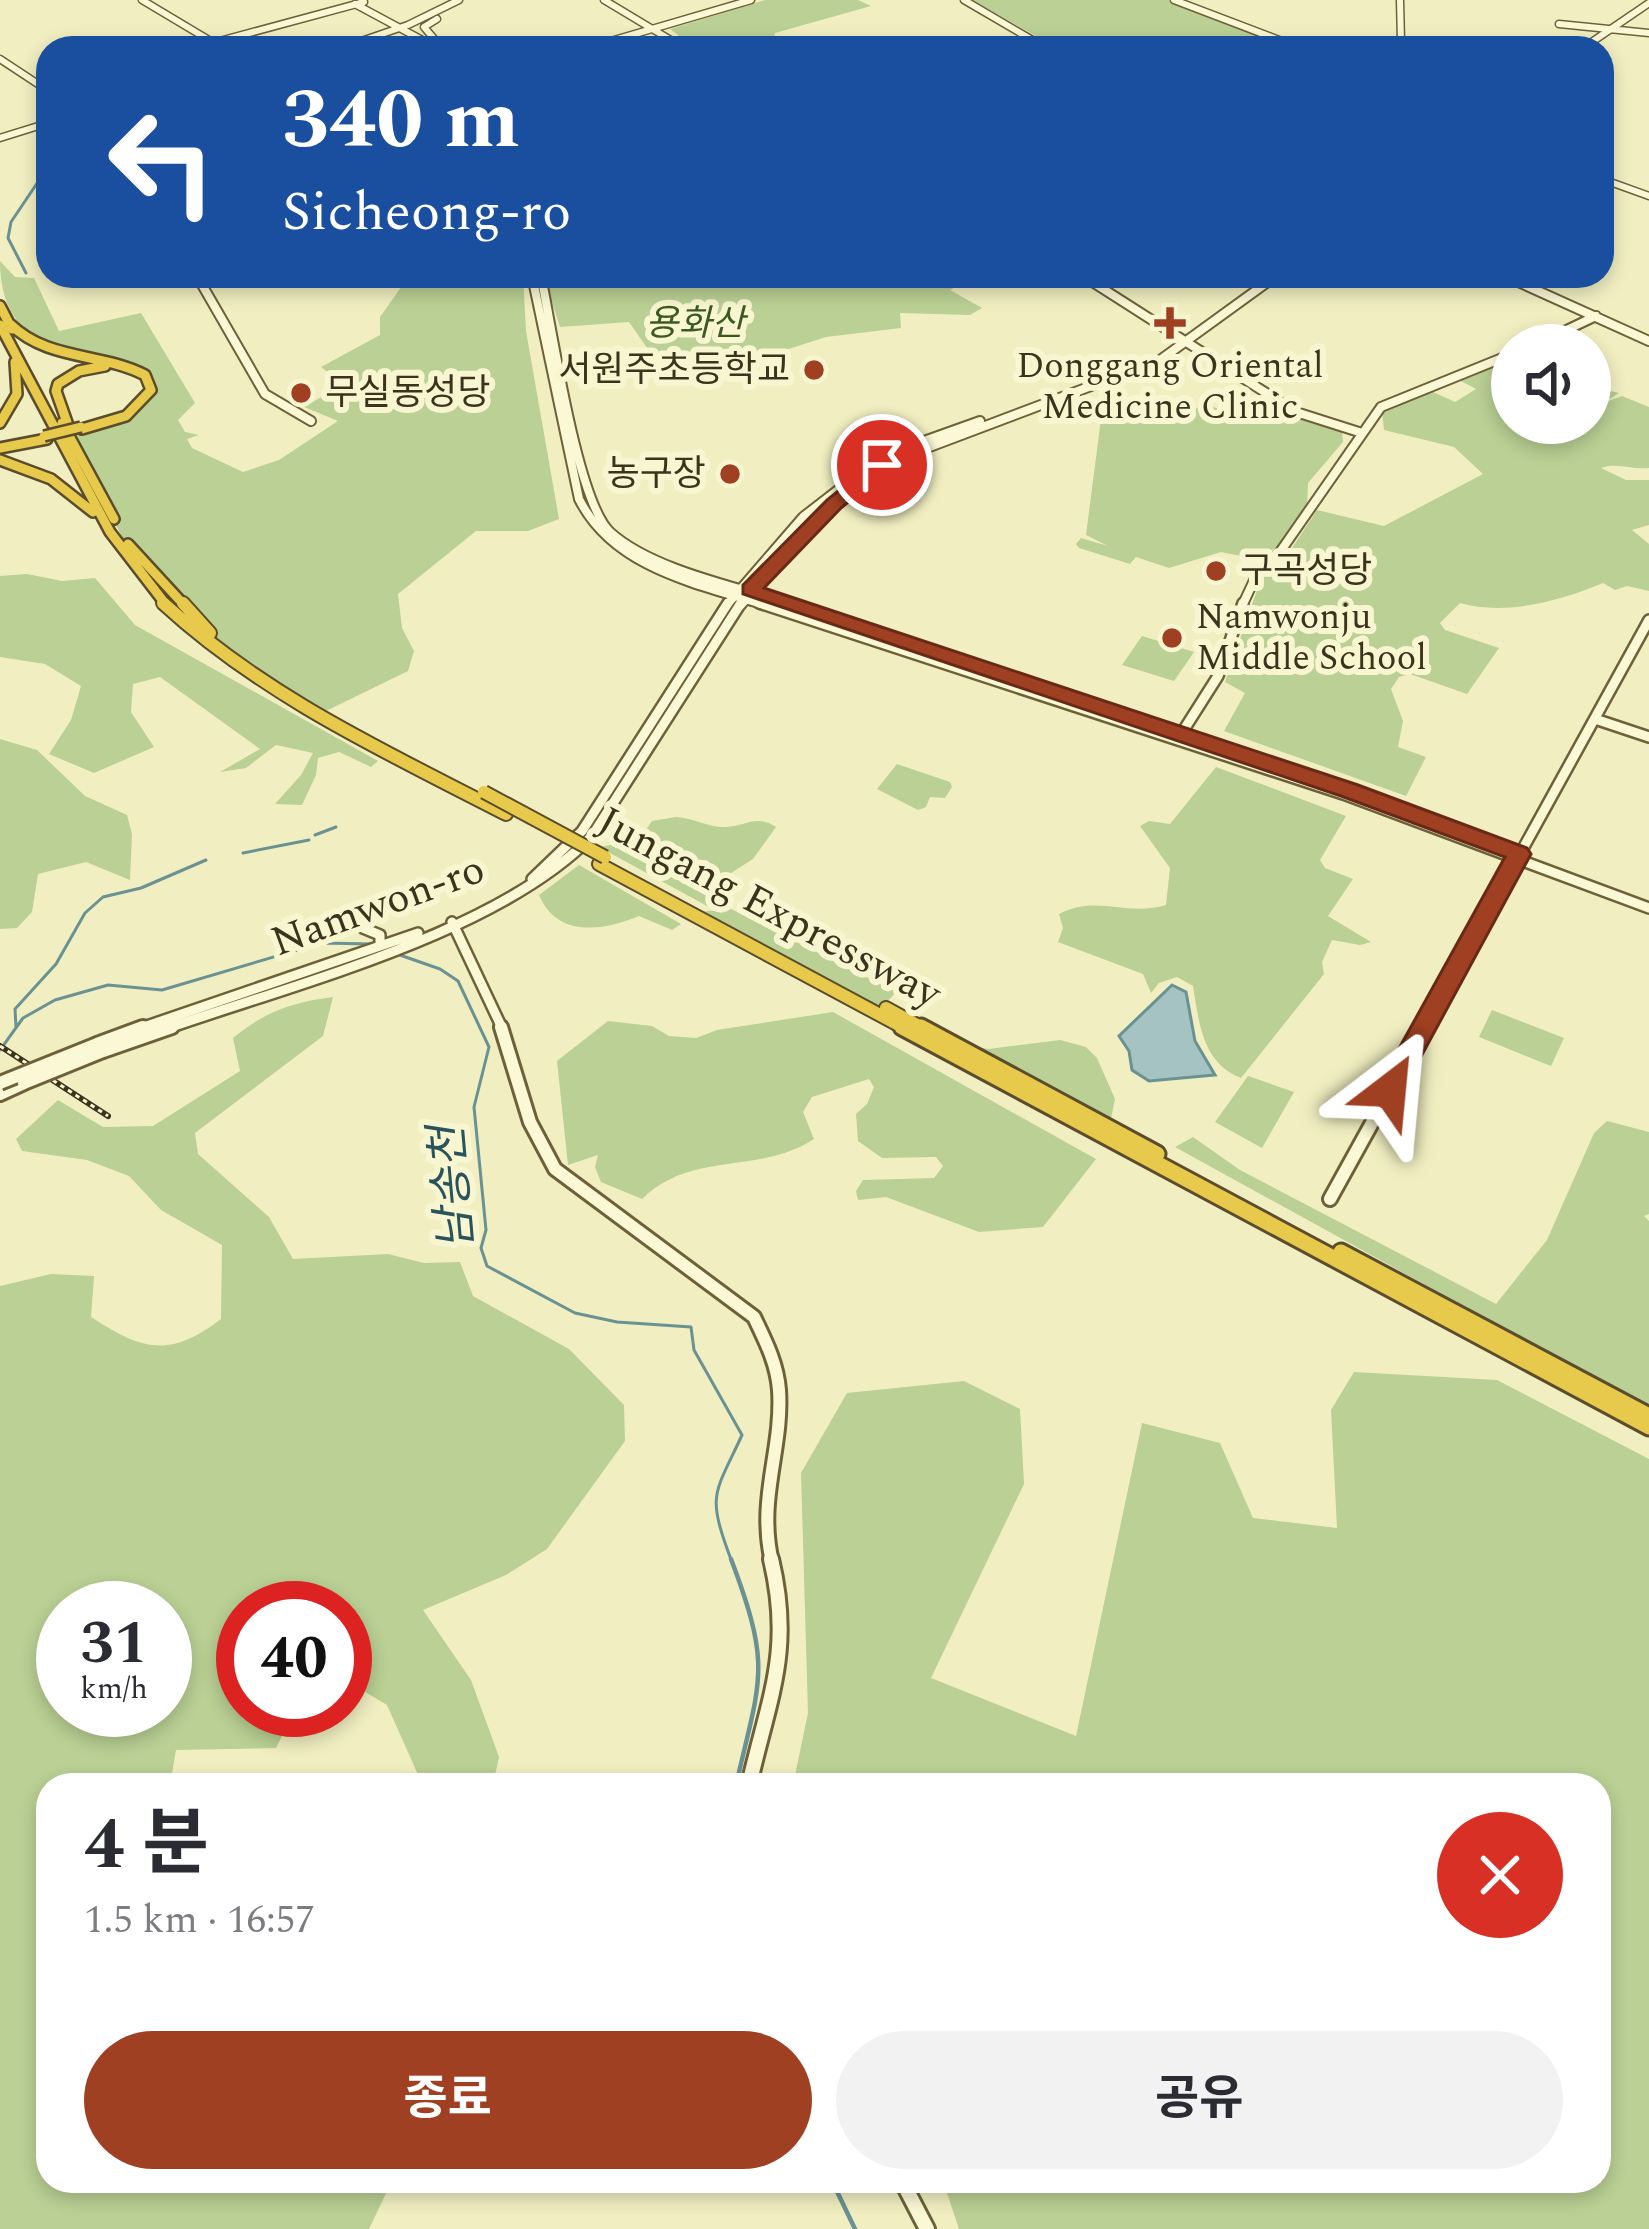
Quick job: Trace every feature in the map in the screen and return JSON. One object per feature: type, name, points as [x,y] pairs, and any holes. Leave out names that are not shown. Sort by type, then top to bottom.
[{"type":"highway","name":"Jungang Expressway","points":[[0,306],[11,345],[111,533],[161,601],[216,649],[284,694],[506,814],[602,860],[1649,1416]]},
{"type":"highway","name":"Jungang Expressway","points":[[5,324],[132,550],[214,637],[280,682],[1649,1427]]},
{"type":"highway","points":[[0,447],[82,428],[137,409],[151,390],[145,375],[34,346],[5,324]]},
{"type":"highway","points":[[0,424],[14,403],[18,383],[11,345]]},
{"type":"highway","points":[[75,444],[56,392],[58,384],[80,371],[108,366],[123,367],[141,377],[146,391],[133,408],[82,428]]},
{"type":"highway","points":[[0,460],[60,483],[111,533]]},
{"type":"street","points":[[386,36],[463,0]]},
{"type":"street","points":[[604,0],[668,36]]},
{"type":"street","points":[[629,36],[751,0]]},
{"type":"street","points":[[955,0],[1024,36]]},
{"type":"street","points":[[964,0],[1018,36]]},
{"type":"street","points":[[1174,0],[1268,36]]},
{"type":"street","points":[[1400,0],[1400,36]]},
{"type":"street","points":[[237,36],[357,1],[414,20],[440,12]]},
{"type":"street","points":[[357,1],[421,36]]},
{"type":"street","points":[[150,2],[197,36]]},
{"type":"street","points":[[1604,36],[1649,6]]},
{"type":"street","points":[[430,36],[424,27],[440,12]]},
{"type":"street","points":[[391,16],[417,36]]},
{"type":"street","points":[[1559,24],[1649,33]]},
{"type":"street","points":[[380,36],[406,28]]},
{"type":"street","points":[[1,57],[36,80]]},
{"type":"street","points":[[1,57],[36,80]]},
{"type":"street","points":[[0,140],[36,127]]},
{"type":"street","points":[[1614,183],[1649,196]]},
{"type":"street","points":[[204,288],[265,394],[311,421]]},
{"type":"street","points":[[539,288],[579,500],[604,531],[656,569],[742,592],[1179,736],[1649,904]]},
{"type":"street","points":[[1102,288],[1296,412],[1362,433]]},
{"type":"street","name":"Namwon-ro","points":[[1187,340],[1249,288]]},
{"type":"street","name":"Namwon-ro","points":[[0,1083],[361,956],[406,945],[562,868],[592,836],[633,759],[742,592],[874,466],[1160,360],[1259,288]]},
{"type":"street","points":[[1538,288],[1649,339]]},
{"type":"street","points":[[1580,324],[1597,316]]},
{"type":"street","points":[[1179,736],[1221,669],[1252,579],[1263,562],[1280,552],[1381,406],[1491,361]]},
{"type":"street","points":[[1330,1199],[1649,620]]},
{"type":"street","points":[[1595,719],[1649,736]]},
{"type":"street","points":[[453,924],[512,1047],[530,1122],[555,1169],[729,1296],[754,1317],[772,1350],[782,1389],[765,1521],[783,1622],[751,1773]]},
{"type":"street","name":"Namwon-ro","points":[[361,956],[378,945],[453,924]]},
{"type":"street","points":[[363,928],[380,935],[378,945]]},
{"type":"street","points":[[0,1094],[106,1046]]},
{"type":"street","points":[[908,2193],[926,2229]]},
{"type":"green space","points":[[765,0],[858,0],[871,6],[775,36],[679,36],[670,29]]},
{"type":"green space","points":[[972,0],[1168,0],[1255,34],[1255,36],[1036,36]]},
{"type":"green space","points":[[0,261],[15,277],[34,278],[59,331],[141,313],[195,403],[178,420],[185,432],[199,435],[187,439],[192,448],[243,472],[279,460],[338,421],[304,407],[344,384],[321,367],[380,335],[380,317],[401,288],[524,288],[526,331],[559,519],[528,531],[476,531],[398,594],[402,628],[414,651],[408,671],[326,711],[204,637],[142,574],[69,437],[130,417],[155,388],[149,376],[48,346],[13,315],[3,292]]},
{"type":"green space","name":"용화산","points":[[954,288],[950,290],[982,308],[970,315],[900,313],[901,328],[826,337],[720,371],[666,375],[629,322],[560,327],[548,290]]},
{"type":"green space","points":[[1491,369],[1491,444],[1611,444],[1611,400],[1622,396],[1649,407],[1649,468],[1601,468],[1626,480],[1649,480],[1649,525],[1632,530],[1649,544],[1649,591],[1627,586],[1615,590],[1603,583],[1532,605],[1495,608],[1460,603],[1440,623],[1445,630],[1499,648],[1467,694],[1410,674],[1399,677],[1391,689],[1403,721],[1398,747],[1426,757],[1406,796],[1224,731],[1245,693],[1225,682],[1260,582],[1271,565],[1292,548],[1317,510],[1384,526],[1483,474],[1454,447],[1384,430],[1382,411],[1433,392],[1455,402],[1476,389],[1461,381]]},
{"type":"green space","points":[[1210,406],[1234,412],[1286,411],[1342,431],[1343,442],[1308,483],[1307,507],[1279,546],[1256,559],[1221,552],[1169,568],[1136,557],[1130,564],[1079,548],[1076,544],[1081,538],[1108,546],[1086,535],[1101,419],[1131,407],[1156,413]]},
{"type":"green space","points":[[27,574],[62,581],[95,578],[135,625],[378,761],[371,767],[339,752],[318,758],[302,805],[275,804],[313,753],[276,745],[246,768],[220,772],[260,749],[160,677],[133,684],[131,712],[154,747],[94,773],[49,754],[71,720],[81,686],[45,664],[0,657],[0,576]]},
{"type":"green space","points":[[1142,636],[1194,652],[1174,681],[1122,665]]},
{"type":"green space","points":[[0,739],[37,750],[85,796],[127,815],[132,834],[130,880],[86,862],[38,874],[32,912],[17,928],[0,929]]},
{"type":"green space","points":[[897,764],[950,782],[952,787],[945,798],[930,797],[926,807],[918,810],[877,789]]},
{"type":"green space","points":[[1216,767],[1346,816],[1320,860],[1325,868],[1353,879],[1328,916],[1371,942],[1332,940],[1322,962],[1324,974],[1241,1078],[1210,1052],[1193,986],[1177,977],[1159,983],[1151,993],[1143,974],[1058,942],[1063,928],[1059,914],[1073,908],[1166,905],[1170,868],[1140,826],[1149,821],[1170,824]]},
{"type":"green space","points":[[676,817],[720,827],[757,821],[776,827],[753,859],[731,873],[736,887],[723,903],[707,906],[599,847],[639,840],[652,821]]},
{"type":"green space","points":[[579,865],[681,924],[672,930],[639,916],[582,927],[557,919],[539,895]]},
{"type":"green space","points":[[729,908],[896,992],[887,1002],[958,1035],[935,1038],[988,1049],[1060,1040],[1086,1047],[1097,1058],[1115,1099],[1108,1133],[701,912]]},
{"type":"green space","points":[[333,997],[323,1036],[195,1133],[198,1154],[269,1217],[293,1259],[388,1254],[424,1263],[460,1262],[473,1296],[569,1349],[624,1405],[625,1441],[547,1549],[506,1575],[423,1610],[471,1680],[499,1757],[496,1773],[417,1773],[387,1705],[372,1696],[372,1581],[216,1581],[216,1737],[282,1737],[276,1748],[176,1750],[172,1773],[36,1773],[36,2193],[386,2193],[369,2229],[0,2229],[0,1286],[51,1274],[94,1276],[91,1317],[142,1343],[186,1340],[221,1319],[222,1245],[161,1210],[129,1176],[87,1160],[22,1151],[16,1139],[58,1100],[103,1127],[153,1126],[240,1071],[233,1038],[280,1010]]},
{"type":"green space","points":[[1492,1010],[1564,1038],[1551,1066],[1479,1037]]},
{"type":"green space","points":[[833,1012],[1096,1159],[1043,1227],[979,1232],[886,1197],[858,1200],[856,1191],[863,1180],[934,1178],[943,1166],[936,1157],[882,1158],[858,1141],[856,1114],[867,1104],[874,1087],[869,1079],[812,1097],[803,1112],[814,1139],[771,1157],[682,1174],[642,1199],[601,1182],[595,1167],[598,1155],[568,1165],[557,1061],[608,1021],[696,1038],[717,1030]]},
{"type":"green space","points":[[1248,1076],[1294,1092],[1262,1148],[1215,1122]]},
{"type":"green space","points":[[1607,1121],[1649,1132],[1649,1214],[1644,1216],[1649,1221],[1649,1408],[1175,1147],[1193,1137],[1240,1170],[1496,1304],[1547,1240],[1594,1133]]},
{"type":"green space","points":[[1354,1372],[1497,1380],[1649,1459],[1649,2229],[959,2229],[947,2193],[1611,2193],[1611,1773],[796,1773],[808,1713],[801,1473],[847,1393],[964,1381],[1020,1409],[1024,1484],[931,1678],[1076,1736],[1142,1423],[1220,1443],[1253,1518],[1337,1528],[1331,1410]]},
{"type":"water","points":[[1172,985],[1186,992],[1195,1041],[1215,1075],[1149,1081],[1132,1070],[1129,1051],[1119,1036]]},
{"type":"waterway","points":[[26,273],[8,238],[11,222],[36,185]]},
{"type":"waterway","points":[[315,835],[336,827]]},
{"type":"waterway","points":[[243,853],[309,840]]},
{"type":"waterway","points":[[16,1027],[15,1009],[56,964],[85,913],[103,897],[141,888],[206,860]]},
{"type":"waterway","name":"남송천","points":[[0,1050],[23,1018],[55,1000],[108,985],[162,990],[321,943],[372,944]]},
{"type":"waterway","name":"남송천","points":[[397,954],[440,969],[458,981],[489,1047],[474,1107],[486,1230],[481,1248],[487,1266],[575,1313],[617,1322],[691,1327],[694,1350],[742,1435],[717,1495],[719,1522],[731,1560]]},
{"type":"waterway","name":"남송천","points":[[731,1560],[753,1625],[758,1672],[739,1773]]},
{"type":"waterway","name":"남송천","points":[[838,2193],[855,2229]]},
{"type":"railway","points":[[0,1046],[108,1116]]},
{"type":"place","name":"Donggang Oriental Medicine Clinic","points":[[1170,323]]},
{"type":"place","name":"서원주초등학교","points":[[814,370]]},
{"type":"place","name":"무실동성당","points":[[301,393]]},
{"type":"place","name":"농구장","points":[[730,474]]},
{"type":"place","name":"구곡성당","points":[[1216,571]]},
{"type":"place","name":"Namwonju Middle School","points":[[1172,638]]},
{"type":"route","points":[[882,465],[834,504],[750,590],[1349,790],[1519,854],[1390,1090]]}]
